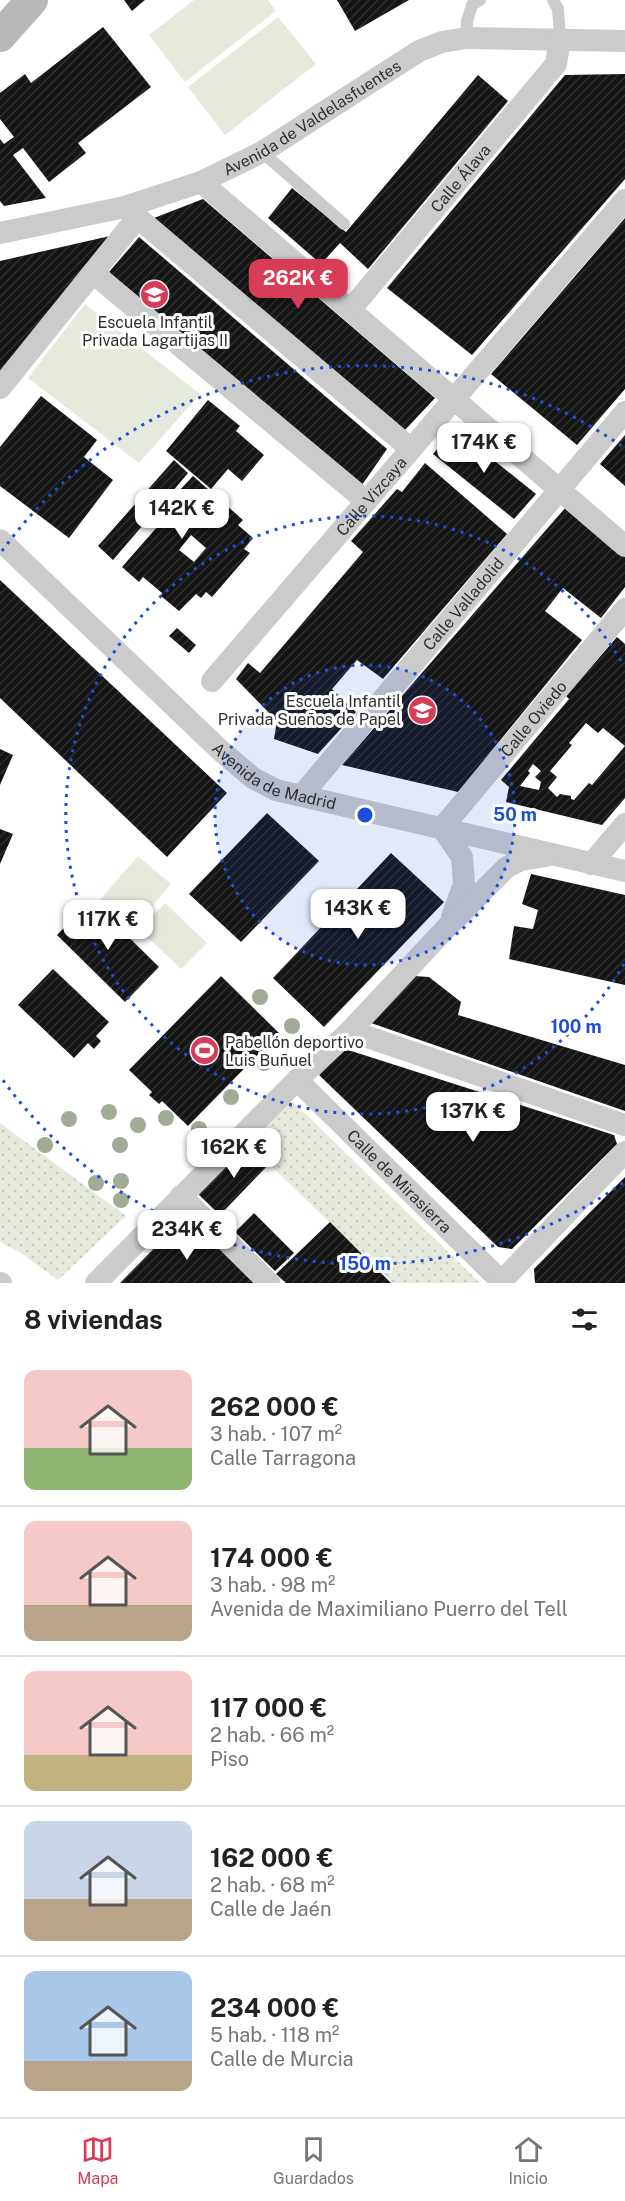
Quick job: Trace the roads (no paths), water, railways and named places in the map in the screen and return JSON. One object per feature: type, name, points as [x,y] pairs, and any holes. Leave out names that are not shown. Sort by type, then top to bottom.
[{"type":"main road","points":[[0,36],[32,0]]},
{"type":"street","name":"Avenida de Valdelasfuentes","points":[[0,233],[131,213],[262,152],[419,51],[442,42],[466,38],[625,41]]},
{"type":"street","name":"Calle Álava","points":[[350,310],[556,64],[560,39]]},
{"type":"street","points":[[201,182],[625,546]]},
{"type":"street","name":"Calle Vizcaya","points":[[212,681],[625,200]]},
{"type":"street","points":[[0,388],[93,273],[131,213],[411,449]]},
{"type":"street","points":[[93,273],[366,501]]},
{"type":"street","name":"Calle Valladolid","points":[[302,795],[625,412]]},
{"type":"street","name":"Avenida de Madrid","points":[[0,540],[221,751],[253,778],[276,790],[625,871]]},
{"type":"street","name":"Calle Oviedo","points":[[442,828],[625,609]]},
{"type":"street","points":[[591,864],[625,824]]},
{"type":"street","points":[[442,828],[462,857],[464,884],[450,924]]},
{"type":"street","points":[[96,1283],[297,1080],[350,1031],[507,867],[521,860],[552,854]]},
{"type":"street","points":[[350,1031],[625,1125]]},
{"type":"street","name":"Calle de Mirasierra","points":[[297,1080],[501,1282]]},
{"type":"street","points":[[501,1282],[625,1152]]},
{"type":"street","points":[[181,1196],[269,1283]]},
{"type":"lane","points":[[466,38],[467,21],[472,4],[480,0]]},
{"type":"lane","points":[[553,0],[558,9],[560,39]]},
{"type":"lane","points":[[262,152],[344,224]]},
{"type":"place","name":"Escuela Infantil Privada Lagartijas II","points":[[155,294]]},
{"type":"place","name":"Escuela Infantil Privada Sueños de Papel","points":[[422,710]]},
{"type":"place","name":"Pabellón deportivo Luis Buñuel","points":[[204,1051]]}]
